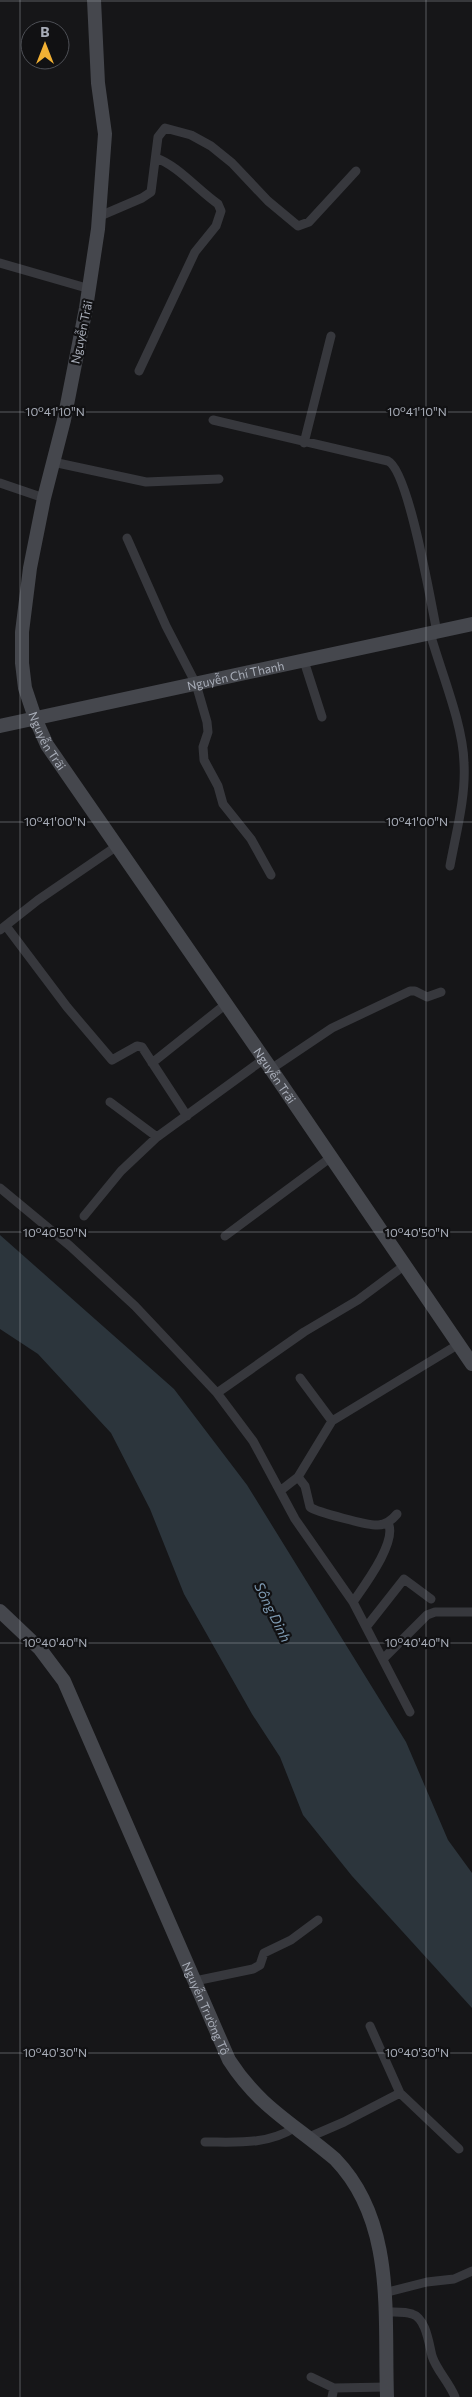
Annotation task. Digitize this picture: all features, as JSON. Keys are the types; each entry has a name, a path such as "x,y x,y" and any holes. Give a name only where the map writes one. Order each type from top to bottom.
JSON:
{"street":[{"name":"Nguyễn Trãi","path":"94,0 98,83 104,134 100,216 90,289 28,575 21,645 24,680 35,718 47,745 268,1064 330,1158 472,1364"},
{"path":"100,216 142,198 150,192 158,137 165,128 191,135 211,146 232,162 254,188 298,226 309,222 356,171"},
{"path":"139,371 195,252 216,226 221,211 218,204 183,175 163,160 156,158"},
{"path":"0,263 90,289"},
{"path":"304,443 331,336"},
{"path":"213,420 304,443 388,461 397,470 415,527 434,632 464,762 463,788 450,866"},
{"path":"53,462 146,482 165,483 219,479"},
{"path":"0,483 44,498"},
{"path":"127,538 166,626 196,684 207,722 208,732 203,747 204,760 218,786 223,804 252,839 271,875"},
{"name":"Nguyễn Chí Thanh","path":"0,726 472,624"},
{"path":"304,661 322,717"},
{"path":"117,846 38,900 3,928 112,1060 137,1046 142,1047 187,1116"},
{"path":"84,1216 121,1171 157,1137 268,1064 332,1028 410,991 415,991 427,997 441,992"},
{"path":"152,1063 226,1004"},
{"path":"110,1102 157,1137"},
{"path":"225,1236 330,1158"},
{"path":"0,1188 70,1246 136,1306 217,1393 253,1441 295,1520 353,1602 410,1712"},
{"path":"217,1393 304,1332 358,1300 405,1265"},
{"path":"280,1491 298,1477 332,1421 459,1344"},
{"path":"300,1378 332,1421"},
{"path":"298,1477 305,1486 309,1504 316,1511 374,1525 388,1522 397,1514"},
{"path":"353,1602 379,1561 390,1534 388,1522"},
{"path":"367,1626 404,1579 432,1599"},
{"name":"Nguyễn Trường Tộ","path":"0,1611 40,1649 64,1681 223,2047 236,2070 255,2095 294,2128 322,2148 345,2169 364,2198 379,2242 384,2293 387,2392"},
{"path":"383,1659 427,1616 435,1612 472,1612"},
{"path":"195,1981 253,1969 260,1965 264,1953 296,1937 318,1920"},
{"path":"370,2026 400,2093 459,2149"},
{"path":"307,2138 344,2122 400,2093"},
{"path":"205,2142 259,2141 280,2136 294,2128"},
{"path":"384,2293 427,2282 454,2279 472,2271"},
{"path":"384,2312 413,2314 418,2318 423,2326 433,2359 449,2383 455,2397"},
{"path":"311,2377 333,2392 387,2392"}],"water":[{"name":"Sông Dinh","path":"0,1235 174,1389 247,1485 406,1742 448,1840 472,1873 472,2008 352,1876 303,1815 280,1757 252,1714 184,1594 150,1509 111,1433 38,1354 0,1329"}]}
